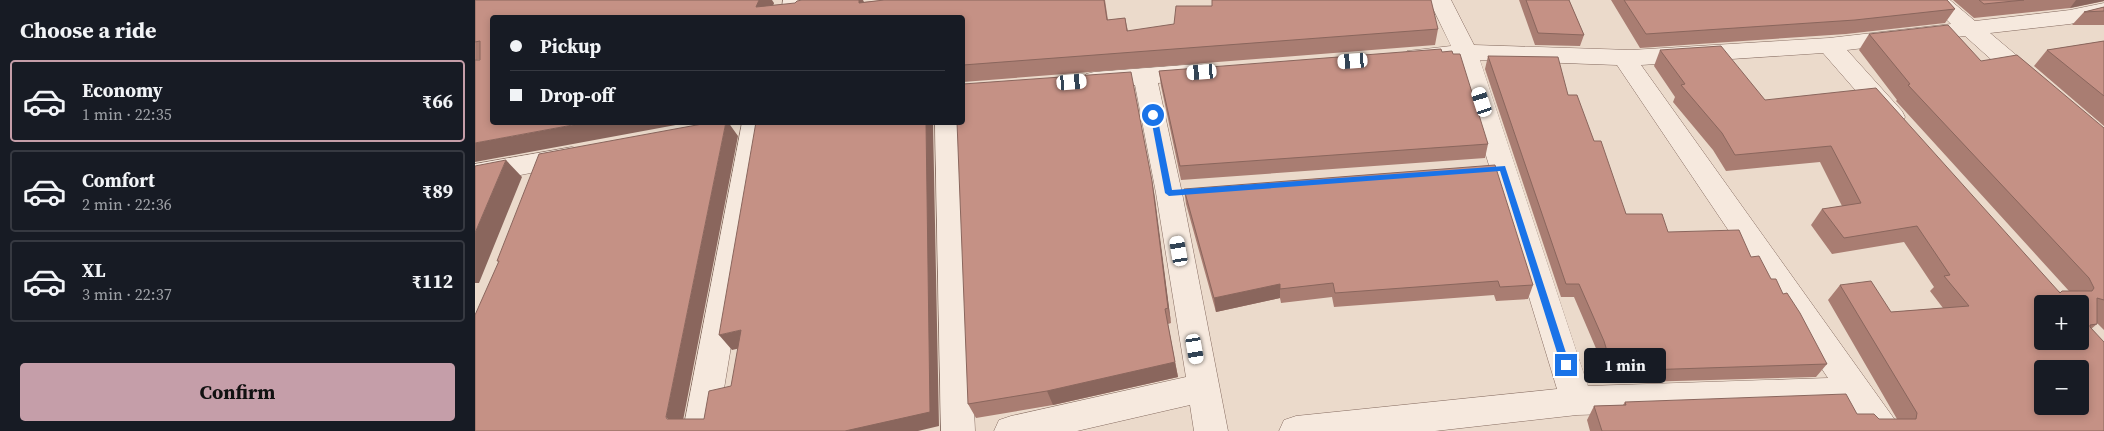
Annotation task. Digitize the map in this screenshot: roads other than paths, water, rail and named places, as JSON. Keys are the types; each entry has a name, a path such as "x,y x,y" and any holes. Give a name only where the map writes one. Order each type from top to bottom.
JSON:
{"street":[{"path":"792,15 794,0"},
{"path":"1440,0 1466,52 1577,401"},
{"path":"1937,0 2052,98"},
{"path":"1398,58 1466,52 1623,57 1829,45 2071,17 2104,10"},
{"path":"1829,45 1908,134"},
{"path":"1623,57 1883,431"},
{"path":"1068,82 1223,70"},
{"path":"1145,76 1169,193 1211,431"},
{"path":"726,128 743,125"},
{"path":"700,431 755,125"},
{"path":"948,125 958,431"},
{"path":"475,174 591,152"},
{"path":"532,188 543,161"},
{"path":"1473,170 1503,168"},
{"path":"1169,193 1198,191"},
{"path":"1011,431 1202,388"},
{"path":"1296,431 1577,401 1855,391"}]}
